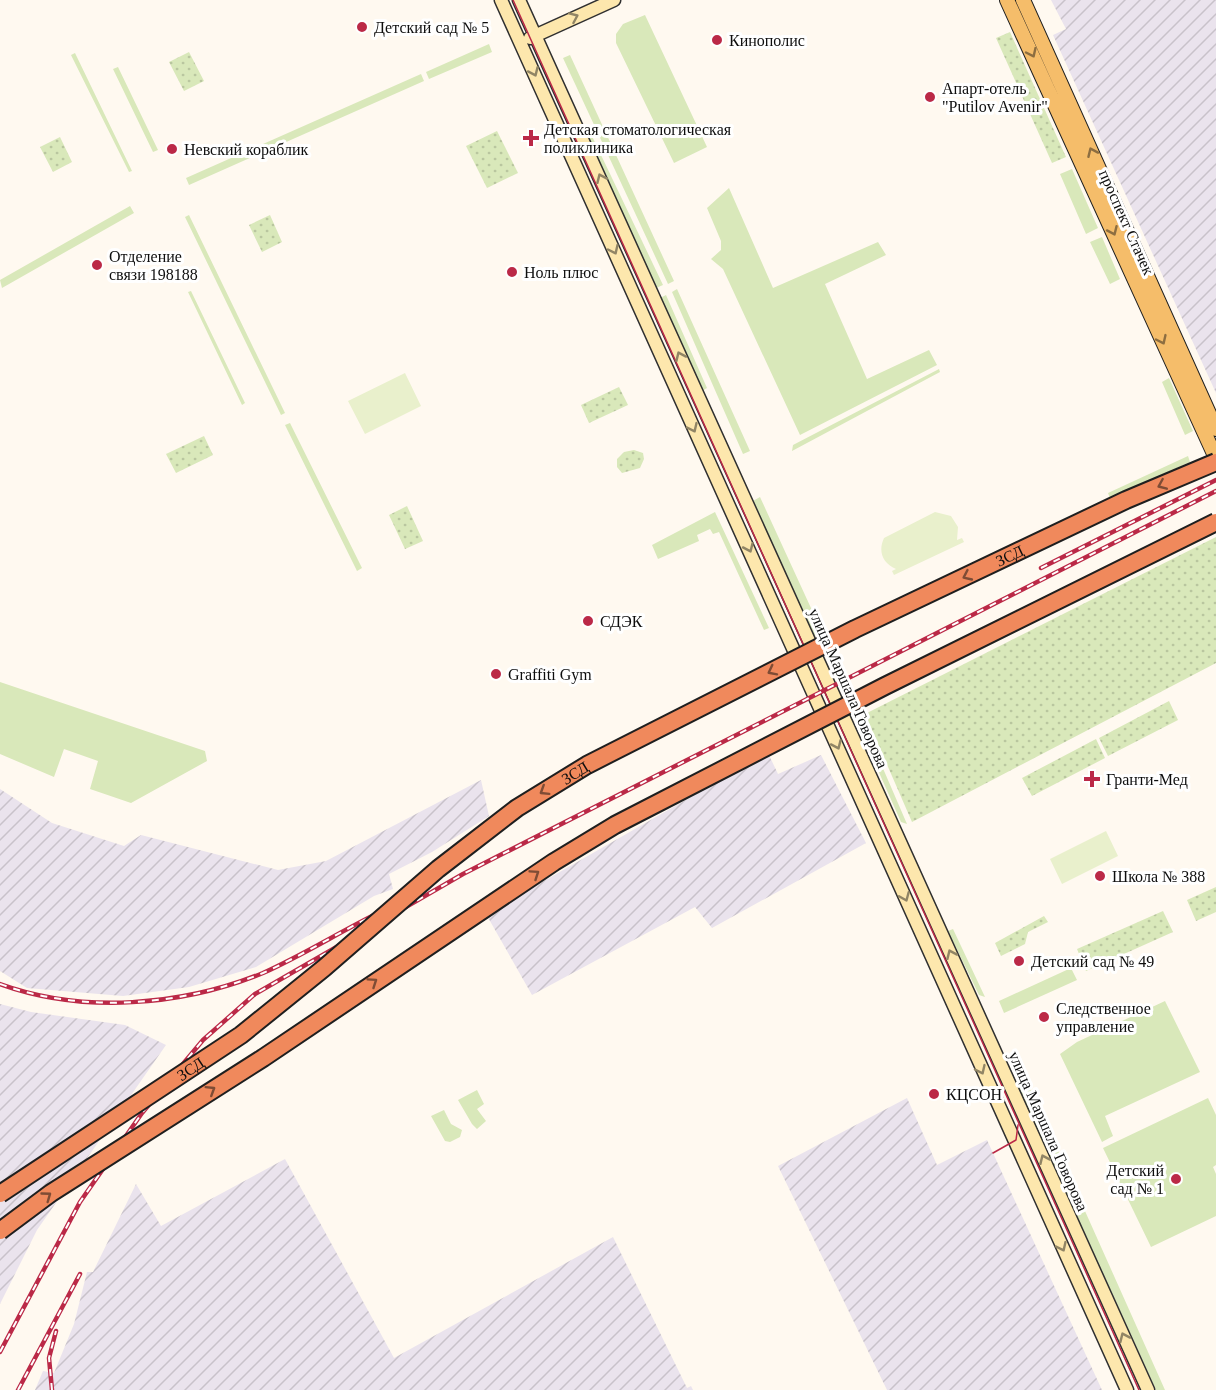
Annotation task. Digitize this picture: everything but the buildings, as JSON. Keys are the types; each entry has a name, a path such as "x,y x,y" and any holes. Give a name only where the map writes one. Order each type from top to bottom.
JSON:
{"highway":[{"name":"ЗСД","path":"0,1194 241,1035 324,968 438,869 517,808 587,765 875,619 1216,460"},
{"name":"ЗСД","path":"0,1231 51,1193 263,1058 554,862 615,825 885,686 1216,522"}],"main road":[{"name":"улица Маршала Говорова","path":"501,0 872,823 956,1017 1127,1390"},
{"name":"улица Маршала Говорова","path":"519,0 1148,1390"},
{"path":"514,29 533,30 614,0"},
{"name":"проспект Стачек","path":"1007,0 1216,460"},
{"name":"проспект Стачек","path":"1023,0 1216,429"},
{"path":"521,44 533,30"}],"shaded area":[{"path":"1051,0 1216,0 1216,393 1053,35 1066,29"},
{"path":"768,753 778,774 821,755 866,843 712,928 695,907 532,995 486,914"},
{"path":"481,780 489,816 432,852 389,874 393,889 374,896 256,967 189,987 123,996 27,988 0,971 0,789 52,823 124,846 141,835 278,870 326,861"},
{"path":"0,1004 31,1012 125,1025 166,1045 37,1230 0,1304"},
{"path":"907,1098 937,1165 987,1140 1102,1390 887,1390 778,1166"},
{"path":"285,1159 394,1358 613,1237 687,1388 691,1386 693,1390 35,1390 43,1371 54,1373 74,1324 87,1272 93,1272 136,1184 161,1226"}],"green space":[{"path":"645,15 707,147 674,163 616,43 616,34 623,24"},
{"path":"1010,32 1066,157 1052,163 996,38"},
{"path":"489,44 492,52 429,79 426,72"},
{"path":"189,52 204,81 184,91 169,62"},
{"path":"75,53 132,171 129,172 71,55"},
{"path":"570,55 674,281 668,284 563,58"},
{"path":"118,67 158,150 153,152 113,69"},
{"path":"421,74 424,81 189,185 186,178"},
{"path":"497,131 518,173 487,188 466,146"},
{"path":"591,134 663,285 656,288 586,137"},
{"path":"60,137 72,162 53,172 40,147"},
{"path":"1072,169 1098,228 1086,234 1060,174"},
{"path":"729,188 773,288 878,242 886,255 825,284 867,379 929,350 937,365 800,435 723,269 711,259 721,250 721,241 707,208"},
{"path":"130,206 134,213 2,288 0,280"},
{"path":"189,215 285,413 281,415 185,217"},
{"path":"270,215 282,242 262,252 249,225"},
{"path":"1102,237 1120,279 1110,284 1090,242"},
{"path":"677,289 750,451 743,454 672,292"},
{"path":"191,291 245,403 242,405 188,292"},
{"path":"666,295 707,388 702,391 660,298"},
{"path":"939,369 940,372 792,451 793,445"},
{"path":"405,373 421,406 365,434 348,401"},
{"path":"1169,378 1193,431 1185,435 1162,382"},
{"path":"619,387 628,405 589,423 581,405"},
{"path":"290,423 362,568 357,571 285,425"},
{"path":"204,436 213,455 176,473 166,454"},
{"path":"634,450 643,453 644,459 640,468 622,473 617,467 617,459 624,452"},
{"path":"1188,456 1190,462 1110,498 1108,493"},
{"path":"760,497 822,632 814,636 753,501"},
{"path":"407,506 423,541 405,549 389,515"},
{"path":"715,512 769,628 764,630 719,532 713,534 710,529 697,535 699,541 658,559 652,545"},
{"path":"935,512 951,516 958,527 957,540 962,538 964,542 894,575 892,571 896,569 882,556 881,547 884,538"},
{"path":"1216,537 1216,663 912,822 865,714"},
{"path":"0,682 205,751 207,761 131,803 90,789 98,761 64,749 54,777 0,754"},
{"path":"1169,701 1178,720 1108,756 1099,738"},
{"path":"861,732 869,736 907,824 901,822"},
{"path":"1096,739 1105,758 1032,796 1022,778"},
{"path":"1106,831 1118,856 1062,884 1050,859"},
{"path":"1216,887 1216,912 1196,921 1187,900"},
{"path":"1163,911 1173,932 1086,971 1077,949"},
{"path":"1044,916 1048,922 1028,932 1025,944 1001,956 995,943"},
{"path":"953,929 985,997 979,995 948,931"},
{"path":"1071,968 1077,980 1004,1013 999,1001"},
{"path":"1165,1001 1200,1072 1105,1116 1113,1136 1102,1142 1060,1054 1077,1042"},
{"path":"1026,1079 1165,1390 1156,1390 1017,1084"},
{"path":"477,1090 484,1104 477,1109 486,1121 477,1129 458,1100"},
{"name":"Детский сад № 1","path":"1208,1098 1216,1115 1216,1165 1213,1167 1216,1174 1216,1216 1151,1247 1103,1148"},
{"path":"444,1110 451,1124 462,1130 460,1137 450,1142 445,1141 431,1116"}],"tram line":[{"path":"513,0 1139,1390"},
{"path":"993,1153 1016,1140 1018,1125"}],"railway":[{"path":"1041,568 1216,480"},
{"path":"0,1352 80,1202 142,1113 203,1040 255,994 463,874 1216,491"},
{"path":"0,984 65,1000 98,1002 166,999 199,993 263,973 376,914"},
{"path":"18,1390 80,1274"},
{"path":"52,1390 49,1358 56,1331"}],"place":[{"name":"Детский сад № 5","path":"362,27"},
{"name":"Кинополис","path":"717,40"},
{"name":"Апарт-отель \"Putilov Avenir\"","path":"930,97"},
{"name":"Детская стоматологическая поликлиника","path":"531,138"},
{"name":"Невский кораблик","path":"172,149"},
{"name":"Отделение связи 198188","path":"97,265"},
{"name":"Ноль плюс","path":"512,272"},
{"name":"СДЭК","path":"588,621"},
{"name":"Graffiti Gym","path":"496,674"},
{"name":"Гранти-Мед","path":"1092,779"},
{"name":"Школа № 388","path":"1100,876"},
{"name":"Детский сад № 49","path":"1019,961"},
{"name":"Следственное управление","path":"1044,1017"},
{"name":"КЦСОН","path":"934,1094"},
{"name":"Детский сад № 1","path":"1176,1179"}]}
